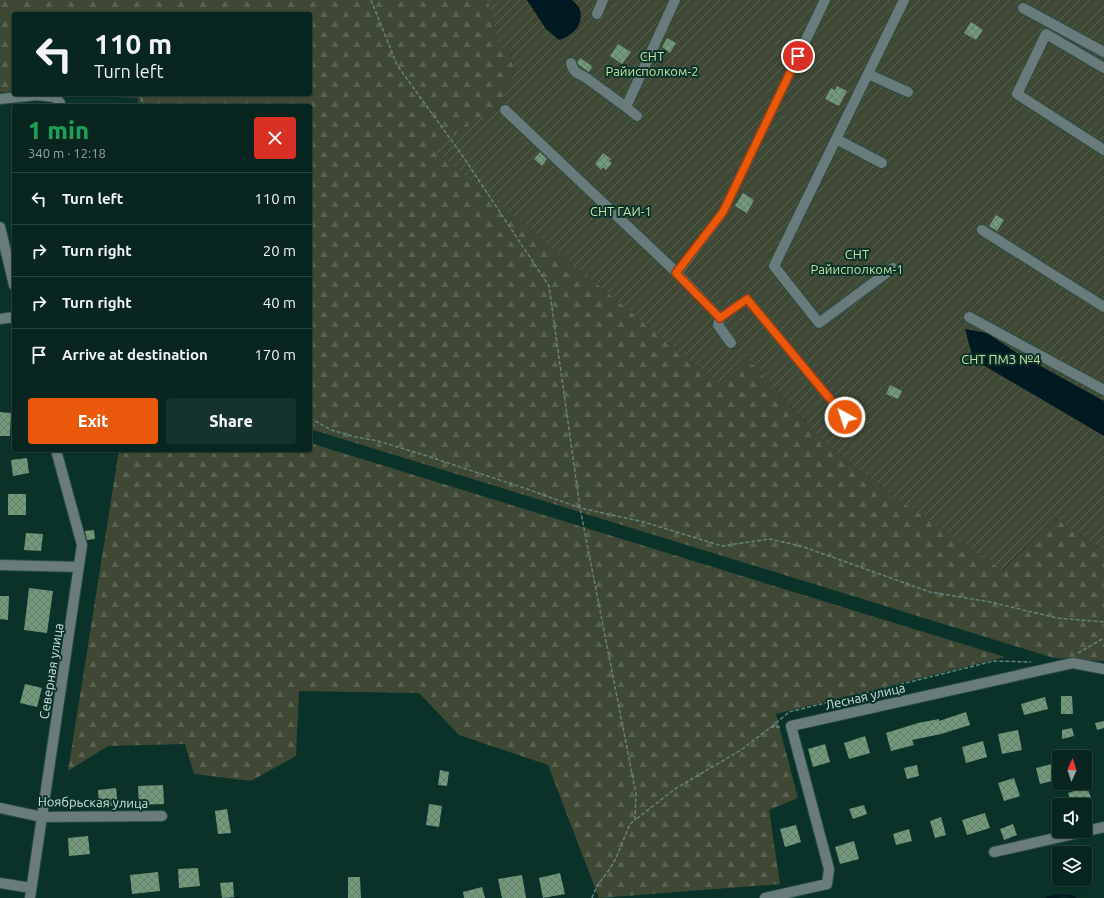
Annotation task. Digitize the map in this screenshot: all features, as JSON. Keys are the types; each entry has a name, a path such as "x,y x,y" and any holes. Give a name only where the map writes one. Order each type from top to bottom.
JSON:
{"street":[{"path":"597,14 603,0"},
{"path":"626,107 675,0"},
{"path":"676,273 723,212 825,0"},
{"path":"893,268 819,323 774,266 904,0"},
{"path":"1023,8 1104,52"},
{"path":"1104,68 1046,34 1017,94 1104,150"},
{"path":"571,63 573,69 577,73 585,77 637,116"},
{"path":"868,74 908,92"},
{"path":"0,99 28,96"},
{"path":"49,96 55,97 60,104"},
{"path":"504,110 676,273 720,318"},
{"path":"836,139 882,163"},
{"path":"0,227 12,277"},
{"path":"982,230 1104,307"},
{"path":"732,343 718,325 720,318 747,299 845,417"},
{"path":"0,319 12,317"},
{"path":"969,318 1103,387"},
{"name":"Северная улица","path":"31,893 82,545 57,452"},
{"path":"0,565 79,567"},
{"name":"Лесная улица","path":"791,726 1073,663 1104,669"},
{"path":"764,898 827,884 829,869 791,726"},
{"name":"Ноябрьская улица","path":"0,808 42,817 162,816"},
{"path":"994,852 1104,827"},
{"path":"0,883 31,893"}],"path":[{"path":"371,0 397,65 494,203 549,286 580,508 636,794 635,820"},
{"path":"312,419 331,430 378,441 424,455 580,508 644,522 722,546 769,539 801,546 930,592 990,602 1057,618 1104,622"},
{"path":"1077,654 1104,638"},
{"path":"592,898 597,886 616,858 630,824 675,789 741,750 789,712 994,661 1032,662"},
{"path":"770,727 791,726"}],"green space":[{"path":"0,0 488,0 499,47 509,48 514,71 500,106 433,149 719,384 745,356 826,444 884,489 1003,570 1054,517 1104,551 1104,661 1054,658 312,430 312,104 139,104 138,98 88,96 312,96 312,12 12,12 12,93 0,92"},
{"path":"488,0 1104,0 1104,551 1054,517 1002,570 884,489 826,444 745,356 719,384 432,149 500,106 514,71 509,48 499,48"},
{"path":"312,444 1005,657 776,714 798,798 769,810 780,884 599,898 548,765 459,735 419,693 299,691 296,756 251,781 194,774 185,744 108,746 68,771 119,452 312,452"}],"water":[{"path":"527,0 572,0 580,10 581,16 579,25 576,30 568,36 559,40 546,29"},
{"path":"965,329 987,333 1017,353 1104,401 1104,436 973,359"}],"building":[{"path":"971,22 983,30 976,40 964,33"},
{"path":"667,38 676,43 670,53 662,47"},
{"path":"618,44 631,52 622,64 610,56"},
{"path":"580,58 592,66 589,72 577,62"},
{"path":"837,86 847,91 839,106 825,99 831,88 835,90"},
{"path":"540,152 547,159 542,166 534,159"},
{"path":"603,153 611,159 609,161 612,163 606,170 603,167 601,170 595,164"},
{"path":"743,193 754,200 747,213 735,206"},
{"path":"996,215 1004,220 997,231 989,226"},
{"path":"890,385 902,391 898,399 886,394"},
{"path":"0,412 11,413 10,436 0,436"},
{"path":"27,458 29,473 13,476 11,460"},
{"path":"8,494 26,494 26,515 8,515"},
{"path":"94,530 95,539 87,540 85,531"},
{"path":"26,533 43,534 41,551 24,550"},
{"path":"29,588 53,591 47,633 24,630"},
{"path":"0,596 9,596 8,620 0,619"},
{"path":"25,684 42,688 37,707 20,703"},
{"path":"1061,696 1072,696 1073,714 1061,714"},
{"path":"1045,697 1048,709 1024,715 1021,704"},
{"path":"966,712 970,725 941,734 912,740 914,745 891,751 886,733 918,723 939,719 939,721"},
{"path":"1104,721 1104,728 1097,730 1095,723"},
{"path":"1072,728 1074,736 1062,739 1062,730"},
{"path":"1018,730 1022,750 1002,754 998,734"},
{"path":"865,736 870,753 849,759 844,743"},
{"path":"983,741 987,757 966,763 962,747"},
{"path":"825,744 830,762 813,767 808,749"},
{"path":"1052,764 1052,781 1040,784 1036,768"},
{"path":"917,765 919,776 907,779 904,768"},
{"path":"440,770 449,772 447,786 438,785"},
{"path":"1014,778 1020,796 1004,801 998,783"},
{"path":"163,785 164,804 139,805 138,786"},
{"path":"116,788 118,805 99,807 98,790"},
{"path":"1078,790 1088,790 1091,798 1070,798 1068,793"},
{"path":"429,804 442,806 439,827 426,825"},
{"path":"864,805 867,814 853,819 849,809"},
{"path":"227,809 231,833 218,834 215,811"},
{"path":"985,813 990,828 967,835 962,820"},
{"path":"941,817 946,835 935,838 930,821"},
{"path":"1013,824 1017,835 1004,840 1000,829"},
{"path":"796,825 801,842 785,847 780,829"},
{"path":"909,829 912,841 896,845 893,834"},
{"path":"88,836 90,854 69,856 68,838"},
{"path":"854,841 859,859 840,864 835,847"},
{"path":"198,868 200,886 179,888 178,869"},
{"path":"158,872 160,891 132,894 130,875"},
{"path":"560,873 565,894 543,898 539,878"},
{"path":"522,875 526,898 502,898 498,879"},
{"path":"348,877 360,877 361,898 348,898"},
{"path":"233,882 234,897 222,898 220,883"},
{"path":"482,887 485,898 464,898 463,892"}],"waterway":[{"path":"1048,898 1058,896 1074,898"}],"route":[{"path":"798,56 723,212 676,273 720,318 747,299 845,417"}],"park label":[{"name":"СНТ Райисполком-2","path":"652,64"},
{"name":"СНТ ГАИ-1","path":"621,211"},
{"name":"СНТ Райисполком-1","path":"857,262"},
{"name":"СНТ ПМЗ №4","path":"1001,359"}]}
